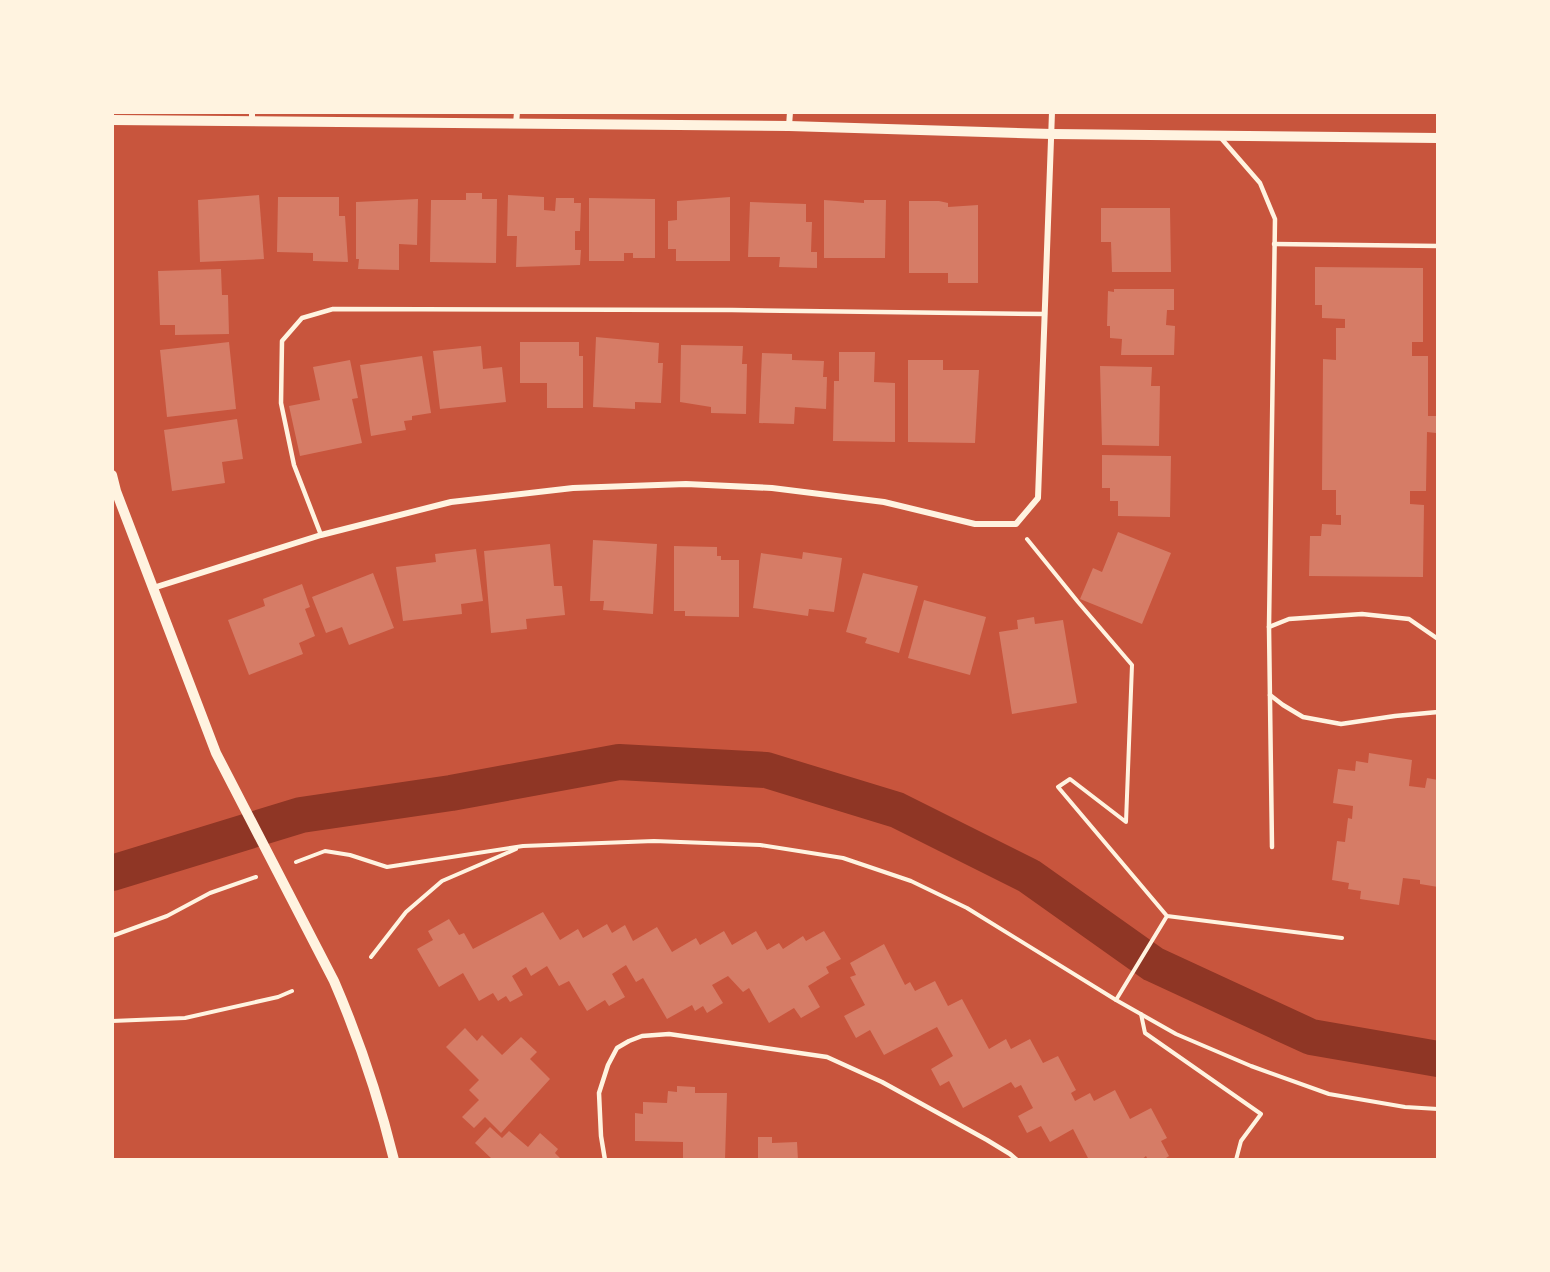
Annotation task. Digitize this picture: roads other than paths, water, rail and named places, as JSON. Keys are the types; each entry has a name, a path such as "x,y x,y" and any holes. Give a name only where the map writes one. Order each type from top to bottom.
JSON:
{"street":[{"path":"789,126 790,112"},
{"path":"152,588 321,535 451,502 573,488 686,484 783,490 885,502 975,524 1016,524 1038,498 1052,112"},
{"path":"112,120 252,117 516,118 1052,134 1437,138"},
{"path":"112,475 152,588 216,753 347,1010 383,1117 394,1160"}],"lane":[{"path":"1219,135 1260,183 1275,219 1269,627 1272,847"},
{"path":"1274,244 1437,246"},
{"path":"321,535 294,465 280,403 282,340 302,318 333,309 732,310 1045,314"},
{"path":"1269,627 1289,619 1362,614 1409,619 1437,639"},
{"path":"1269,695 1304,717 1341,724 1437,712"},
{"path":"605,1160 601,1136 600,1093 608,1065 617,1048 629,1041 642,1036 669,1034 827,1057 901,1093 987,1140 1017,1160"}],"waterway":[{"path":"112,873 301,815 451,793 619,762 766,770 897,810 1029,876 1153,964 1311,1037 1438,1059"}]}
